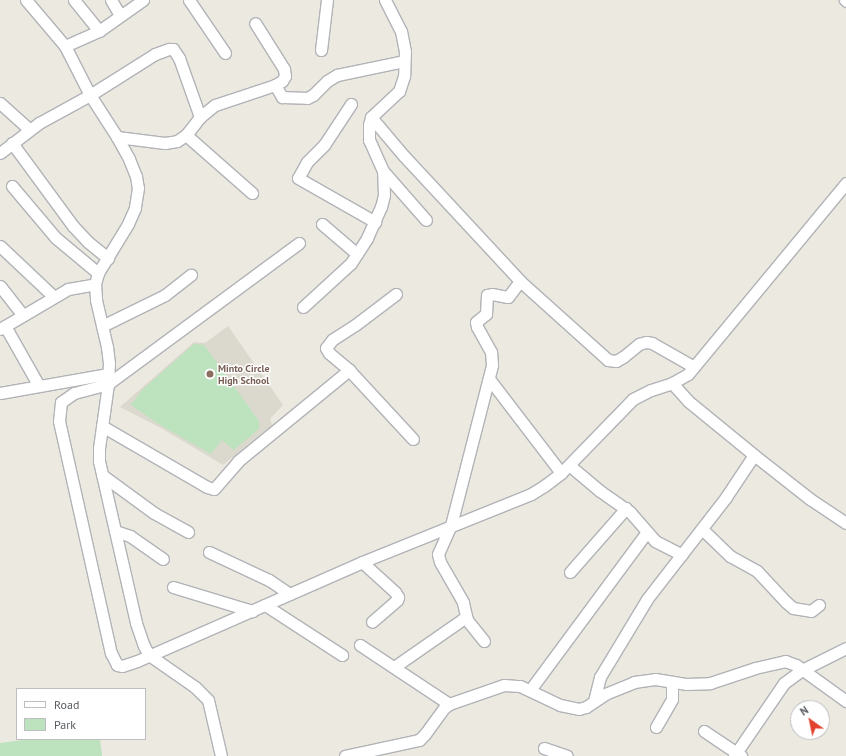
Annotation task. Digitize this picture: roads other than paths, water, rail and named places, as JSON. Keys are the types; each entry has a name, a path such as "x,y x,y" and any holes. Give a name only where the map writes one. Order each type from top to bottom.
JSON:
{"street":[{"path":"26,0 65,46 90,95 117,137 136,176 137,193 135,208 128,224 96,279 96,300 107,347 108,379 98,454 136,623 144,646 149,655 195,687 208,700 221,756"},
{"path":"74,0 99,31"},
{"path":"111,0 120,15"},
{"path":"65,46 99,31 143,0"},
{"path":"189,0 224,53"},
{"path":"321,50 327,0"},
{"path":"385,0 401,31 404,42 404,76 399,91 371,117 368,125 369,140 383,171 426,220"},
{"path":"117,137 172,142 186,135 200,117 215,105 276,85 282,81 285,76 284,69 255,23"},
{"path":"0,153 29,129 90,95 156,54 169,48 173,49 179,58 200,117"},
{"path":"276,85 282,97 307,98 314,95 327,81 337,74 404,61"},
{"path":"0,103 29,129"},
{"path":"351,104 324,145 307,162 298,178 375,222"},
{"path":"371,117 404,156 520,281 608,360 616,361 639,344 646,342 652,343 694,367"},
{"path":"186,135 252,193"},
{"path":"12,143 73,226 88,242 108,258"},
{"path":"303,307 344,271 357,254 375,222 384,195 383,171"},
{"path":"299,243 108,379 64,398 59,408 60,421 113,660 117,665 122,666 137,661 362,562 531,494 561,473 633,399 651,390 672,383 688,374 846,183"},
{"path":"12,186 56,238 96,279"},
{"path":"322,224 357,254"},
{"path":"0,246 54,297"},
{"path":"102,326 165,295 191,276"},
{"path":"39,386 2,327 54,297 74,287 96,279"},
{"path":"484,641 466,617 463,602 438,558 439,549 451,525 490,380 492,358 488,345 477,327 476,322 486,314 487,296 492,294 508,297 520,281"},
{"path":"0,286 23,315"},
{"path":"396,294 327,344 326,348 329,353 349,370 413,438"},
{"path":"102,426 207,488 214,489 238,461 349,370"},
{"path":"0,393 39,386 108,379"},
{"path":"490,380 561,473"},
{"path":"672,383 688,401 754,456 810,499 846,522"},
{"path":"594,701 600,677 647,599 702,529 754,456"},
{"path":"569,465 600,491 626,508 635,517 646,533 661,545 682,555"},
{"path":"102,475 158,516 188,532"},
{"path":"570,572 626,508"},
{"path":"702,529 730,556 757,571 790,605 811,611 819,605"},
{"path":"115,531 130,536 163,558"},
{"path":"530,690 646,533"},
{"path":"209,552 270,580 290,594"},
{"path":"362,562 395,592 398,597 397,600 372,622"},
{"path":"173,587 252,611"},
{"path":"265,605 342,655"},
{"path":"394,667 466,617"},
{"path":"360,645 449,704"},
{"path":"704,731 738,755 784,683 802,670 846,648"},
{"path":"345,756 419,740 426,734 444,708 449,704 504,685 520,686 571,708 579,709 614,690 634,682 655,679 686,684 710,683 755,668 785,661 793,663 846,702"},
{"path":"656,727 672,699 672,682"},
{"path":"544,748 567,756"}],"place":[{"name":"Minto Circle High School","path":"210,374"}]}
